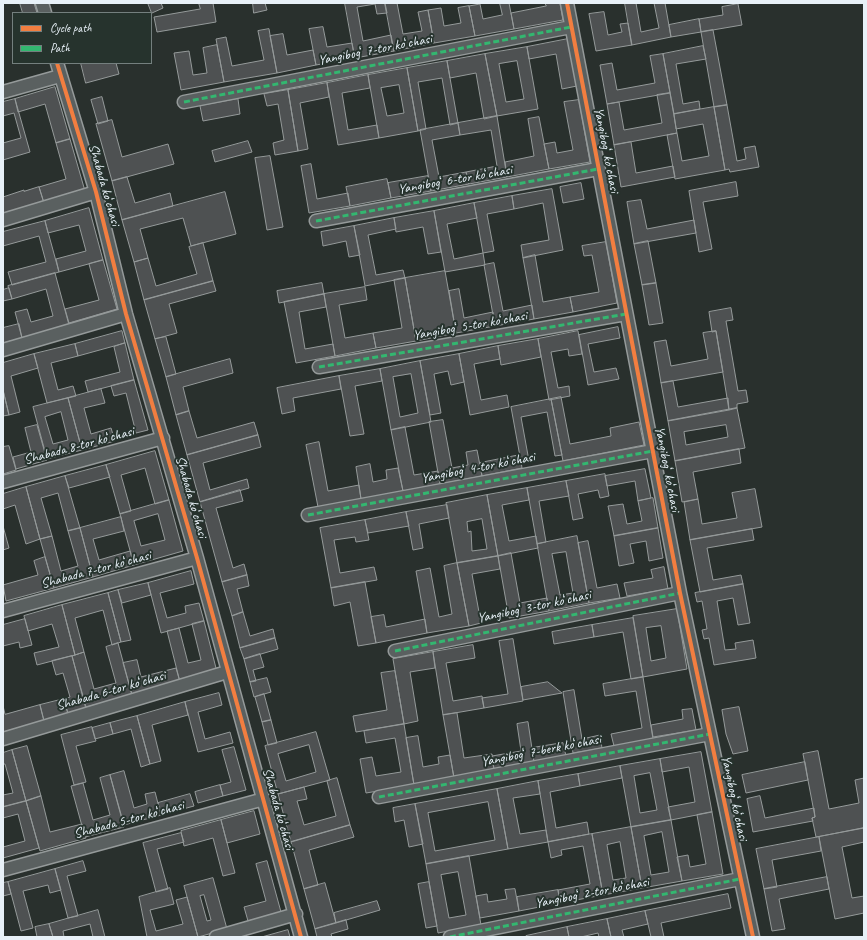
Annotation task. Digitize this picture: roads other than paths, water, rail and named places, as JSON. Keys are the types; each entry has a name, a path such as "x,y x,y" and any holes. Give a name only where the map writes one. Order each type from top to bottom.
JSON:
{"street":[{"name":"Yangibogʻ koʻchasi","path":"567,3 680,593 753,937"},
{"name":"Yangibogʻ 7-tor koʻchasi","path":"184,102 571,27"},
{"name":"Shabada koʻchasi","path":"57,64 96,192 126,314 197,558 296,914 301,937"},
{"path":"3,92 60,76"},
{"name":"Yangibogʻ 6-tor koʻchasi","path":"316,221 598,169"},
{"path":"3,220 96,192"},
{"path":"3,350 126,314"},
{"name":"Yangibogʻ 5-tor koʻchasi","path":"319,367 626,314"},
{"name":"Shabada 8-tor koʻchasi","path":"3,482 162,438"},
{"name":"Yangibogʻ 4-tor koʻchasi","path":"308,515 653,451"},
{"name":"Shabada 7-tor koʻchasi","path":"3,611 197,558"},
{"name":"Yangibogʻ 3-tor koʻchasi","path":"394,651 680,593"},
{"name":"Shabada 6-tor koʻchasi","path":"3,739 228,672"},
{"name":"Yangibogʻ 7-berk koʻchasi","path":"378,797 710,734"},
{"name":"Shabada 5-tor koʻchasi","path":"3,870 264,799"},
{"name":"Yangibogʻ 2-tor koʻchasi","path":"450,937 740,879"},
{"path":"216,937 296,914"}]}
